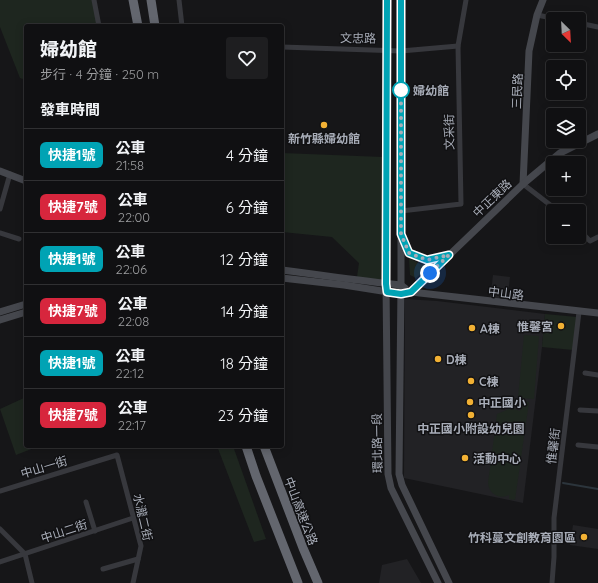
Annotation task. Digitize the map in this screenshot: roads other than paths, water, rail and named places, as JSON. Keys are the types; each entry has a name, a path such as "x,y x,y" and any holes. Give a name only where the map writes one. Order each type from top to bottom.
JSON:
{"highway":[{"path":"133,0 138,24"},
{"path":"151,0 156,24"},
{"path":"247,448 256,476 298,583"},
{"name":"中山高速公路","path":"265,448 318,583"}],"street":[{"path":"94,0 99,24"},
{"path":"179,0 182,24"},
{"name":"環北路一段","path":"387,0 386,284 388,474 391,488 438,583"},
{"name":"環北路一段","path":"401,0 401,294 399,474 402,485 449,583"},
{"name":"文采街","path":"401,211 461,204 458,46 466,0"},
{"name":"三民路","path":"523,184 529,52 537,15 543,0"},
{"path":"537,15 546,17"},
{"path":"586,24 598,27"},
{"name":"文忠路","path":"284,47 401,50 458,46"},
{"name":"中正東路","path":"411,292 523,184 560,153 598,134"},
{"path":"0,171 24,180"},
{"path":"0,209 10,174"},
{"path":"523,184 549,204"},
{"path":"0,233 19,239"},
{"path":"401,234 409,253 427,260 449,255"},
{"path":"586,237 590,241 598,237"},
{"path":"284,270 401,285"},
{"name":"中山路","path":"284,278 401,294 411,292 598,313"},
{"name":"中山路","path":"401,285 411,292"},
{"path":"0,312 24,305"},
{"name":"惟馨街","path":"552,583 554,518 579,312"},
{"path":"0,320 24,313"},
{"path":"585,374 598,375"},
{"path":"580,410 598,411"},
{"path":"578,445 598,447"},
{"name":"中山一街","path":"0,491 118,455"},
{"name":"水瀧二街","path":"118,455 140,546 132,583"},
{"path":"86,502 95,531"},
{"name":"中山二街","path":"0,562 133,518"},
{"path":"0,530 25,554 32,583"},
{"path":"103,570 138,559"}],"waterway":[{"path":"563,483 598,489"}],"place":[{"name":"婦幼館","path":"401,90"},
{"name":"新竹縣婦幼館","path":"324,125"},
{"name":"惟馨宮","path":"561,326"},
{"name":"A棟","path":"472,328"},
{"name":"D棟","path":"438,359"},
{"name":"C棟","path":"471,381"},
{"name":"中正國小","path":"470,402"},
{"name":"中正國小附設幼兒園","path":"471,415"},
{"name":"活動中心","path":"465,458"},
{"name":"竹科蔓文創教育園區","path":"584,537"}]}
